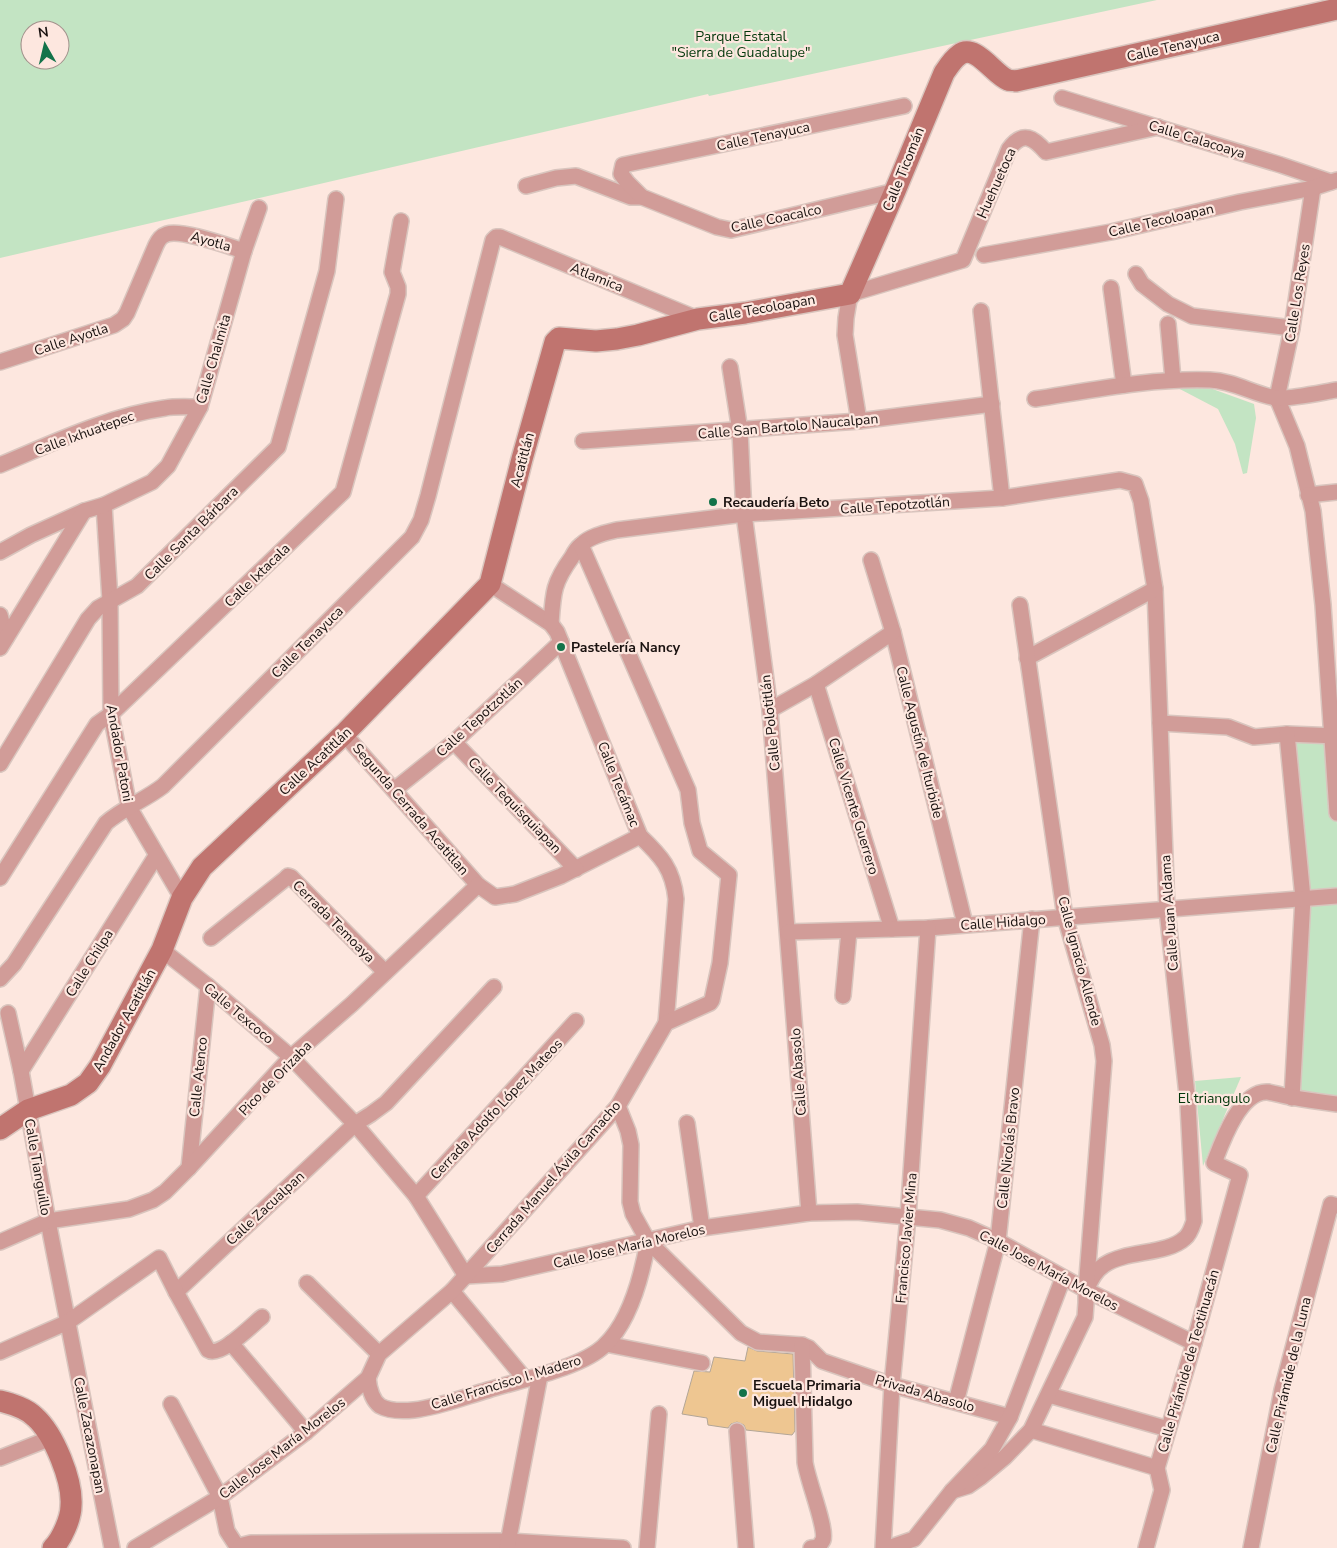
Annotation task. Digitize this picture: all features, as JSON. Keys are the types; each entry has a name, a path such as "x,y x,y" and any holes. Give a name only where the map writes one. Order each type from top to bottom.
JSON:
{"street":[{"name":"Calle Tenayuca","path":"965,51 970,51 976,55 1008,80 1016,81 1337,9"},
{"name":"Calle Ticomán","path":"850,294 944,73 955,59 965,51"},
{"name":"Calle Calacoaya","path":"1062,98 1334,181"},
{"name":"Calle Tenayuca","path":"623,165 904,106"},
{"name":"Huehuetoca","path":"963,260 1009,149 1017,140 1029,138 1038,143 1046,152 1158,127"},
{"name":"Calle Coacalco","path":"623,165 621,174 642,197 717,227 731,230 895,191"},
{"path":"526,186 556,178 576,176 631,197 642,197"},
{"name":"Calle Tecoloapan","path":"984,255 1111,232 1240,202 1313,188 1334,181"},
{"name":"Calle Los Reyes","path":"1278,398 1292,328 1313,188"},
{"name":"Calle Santa Bárbara","path":"0,764 88,619 98,608 137,586 278,447 327,271 336,199"},
{"name":"Calle Chalmita","path":"0,552 31,535 84,511 104,505 152,482 168,466 200,407 244,251 259,208"},
{"name":"Calle Ixtacala","path":"0,878 97,724 111,714 343,492 398,294 398,287 392,272 401,221"},
{"name":"Ayotla","path":"178,232 244,251"},
{"name":"Calle Ayotla","path":"0,362 114,325 123,319 159,238 164,234 178,232"},
{"name":"Calle Tenayuca","path":"0,979 14,964 106,823 116,814 150,796 163,786 412,538 421,520 428,496 493,240 496,237"},
{"name":"Atlamica","path":"496,237 500,237 698,319"},
{"name":"Calle Tecoloapan","path":"559,338 596,341 638,335 698,319 744,313 850,294 963,260"},
{"path":"1136,274 1142,284 1168,304 1192,316 1292,328"},
{"path":"1111,288 1124,385"},
{"path":"850,294 845,335 859,421"},
{"path":"981,311 1002,498"},
{"path":"1168,324 1173,380"},
{"name":"Acatitlán","path":"490,584 555,342 559,338"},
{"name":"Calle Polotitlán","path":"730,367 740,431 744,514 770,710 788,932"},
{"path":"1035,399 1124,385 1173,380 1219,380 1278,398 1337,390"},
{"path":"1278,398 1297,446 1313,511 1330,604 1337,813"},
{"name":"Calle San Bartolo Naucalpan","path":"583,441 859,421 992,404"},
{"name":"Calle Ixhuatepec","path":"0,465 121,418 166,408 200,407"},
{"name":"Calle Tepotzotlán","path":"551,624 553,596 557,579 581,545 598,535 617,530 744,514 1002,498 1120,480"},
{"name":"Calle Juan Aldama","path":"1086,1290 1096,1272 1103,1265 1114,1259 1176,1244 1186,1238 1192,1230 1194,1221 1188,1104 1167,910 1155,590 1138,491 1135,484 1120,480"},
{"path":"1308,494 1337,492"},
{"name":"Andador Patoni","path":"104,505 110,600 111,714 129,807 182,898"},
{"path":"3,643 84,511"},
{"path":"581,545 688,790 692,824 700,851 729,876 720,963 712,1000 710,1003 666,1022"},
{"name":"Calle Agustín de Iturbide","path":"871,560 893,632 965,924"},
{"path":"490,584 551,624"},
{"name":"Calle Acatitlán","path":"162,950 182,898 202,867 344,734 490,584"},
{"path":"1027,658 1155,590"},
{"name":"Calle Ignacio Allende","path":"952,1491 968,1486 981,1477 1005,1457 1031,1430 1085,1317 1104,1061 1102,1045 1065,917 1020,605"},
{"path":"0,615 3,643"},
{"name":"Calle Tecámac","path":"478,885 490,895 500,897 515,894 576,869 640,836 562,642 551,624"},
{"path":"770,710 816,684 893,632"},
{"name":"Calle Tepotzotlán","path":"394,790 454,742 562,642"},
{"name":"Calle Vicente Guerrero","path":"816,684 892,929"},
{"path":"1160,724 1234,729 1254,737 1287,734 1334,736"},
{"name":"Segunda Cerrada Acatitlan","path":"344,734 478,885"},
{"path":"1287,734 1304,898 1292,1098 1337,1104"},
{"name":"Calle Tequisquiapan","path":"454,742 576,869"},
{"name":"Cerrada Manuel Ávila Camacho","path":"466,1276 618,1106 666,1022 676,899 674,884 669,869 640,836"},
{"name":"Calle Chilpa","path":"21,1071 156,856"},
{"name":"Cerrada Temoaya","path":"211,938 288,876 385,972"},
{"name":"Pico de Orizaba","path":"0,1242 48,1221 129,1209 142,1205 165,1192 291,1057 352,1004 478,885"},
{"name":"Calle Hidalgo","path":"788,932 928,928 1337,896"},
{"name":"Calle Nicolás Bravo","path":"956,1402 998,1241 1032,919"},
{"name":"Francisco Javier Mina","path":"882,1548 892,1385 908,1216 928,928"},
{"path":"843,996 849,931"},
{"name":"Calle Abasolo","path":"788,932 809,1213"},
{"name":"Calle Texcoco","path":"162,950 208,986 291,1057 355,1124 416,1196 466,1276"},
{"name":"Andador Acatitlán","path":"0,1129 28,1110 71,1095 88,1084 100,1066 162,950"},
{"name":"Calle Atenco","path":"189,1168 208,986"},
{"name":"Calle Zacualpan","path":"176,1292 355,1124 386,1102 494,987"},
{"name":"Calle Tianguillo","path":"8,1013 21,1071 68,1322"},
{"name":"Cerrada Adolfo López Mateos","path":"416,1196 576,1021"},
{"name":"Calle Pirámide de Teotihuacán","path":"1146,1548 1162,1490 1157,1468 1194,1343 1240,1174 1214,1163 1224,1136 1240,1108 1251,1098 1266,1092 1292,1098"},
{"path":"618,1106 632,1144 631,1209 648,1241 746,1336 758,1342 802,1345 804,1462 823,1528 817,1544"},
{"path":"687,1123 702,1228"},
{"name":"Calle Pirámide de la Luna","path":"1251,1548 1282,1390 1334,1205"},
{"name":"Calle Jose María Morelos","path":"135,1548 220,1497 306,1432 368,1378 379,1354 452,1291 466,1276 502,1274 702,1228 809,1213 857,1212 940,1220 969,1228 998,1241 1086,1290 1194,1343"},
{"name":"Calle Francisco I. Madero","path":"368,1378 374,1398 380,1405 402,1410 414,1410 540,1375 582,1361 595,1354 606,1344 619,1326 631,1304 644,1264 648,1241"},
{"path":"0,1352 68,1322 160,1258 176,1292 208,1350 217,1352 262,1317"},
{"path":"888,1548 914,1539 952,1491 992,1449 1010,1417 1063,1278"},
{"path":"307,1283 379,1354"},
{"path":"452,1291 525,1379"},
{"name":"Calle Zacazonapan","path":"68,1322 112,1548"},
{"path":"231,1343 306,1432"},
{"path":"606,1344 702,1363"},
{"name":"Privada Abasolo","path":"802,1345 809,1348 822,1361 892,1385 1010,1417"},
{"path":"507,1544 540,1375"},
{"path":"1049,1395 1168,1429"},
{"path":"0,1401 22,1408 36,1417 51,1438 62,1464 72,1506 51,1546"},
{"path":"171,1404 220,1497 227,1531 239,1548 251,1543 507,1544 623,1548"},
{"path":"647,1548 659,1414"},
{"path":"1031,1430 1157,1468"},
{"path":"737,1431 746,1548"},
{"path":"0,1458 51,1438"}],"green space":[{"name":"Parque Estatal \"Sierra de Guadalupe\"","path":"0,0 1157,0 709,96 708,94 0,258"},
{"path":"1174,386 1207,387 1254,404 1256,418 1247,473 1243,474 1235,444 1218,409"},
{"path":"1287,734 1332,735 1337,825 1337,1104 1292,1098 1303,898"},
{"name":"El triangulo","path":"1241,1077 1203,1166 1195,1081"}],"building":[{"name":"Escuela Primaria Miguel Hidalgo","path":"748,1347 757,1351 793,1354 795,1431 792,1435 746,1430 744,1425 737,1422 731,1424 728,1428 708,1425 707,1418 682,1414 694,1371 710,1372 714,1357 745,1361"}],"place":[{"name":"Recaudería Beto","path":"713,502"},
{"name":"Pastelería Nancy","path":"561,647"},
{"name":"Escuela Primaria Miguel Hidalgo","path":"743,1393"}]}
